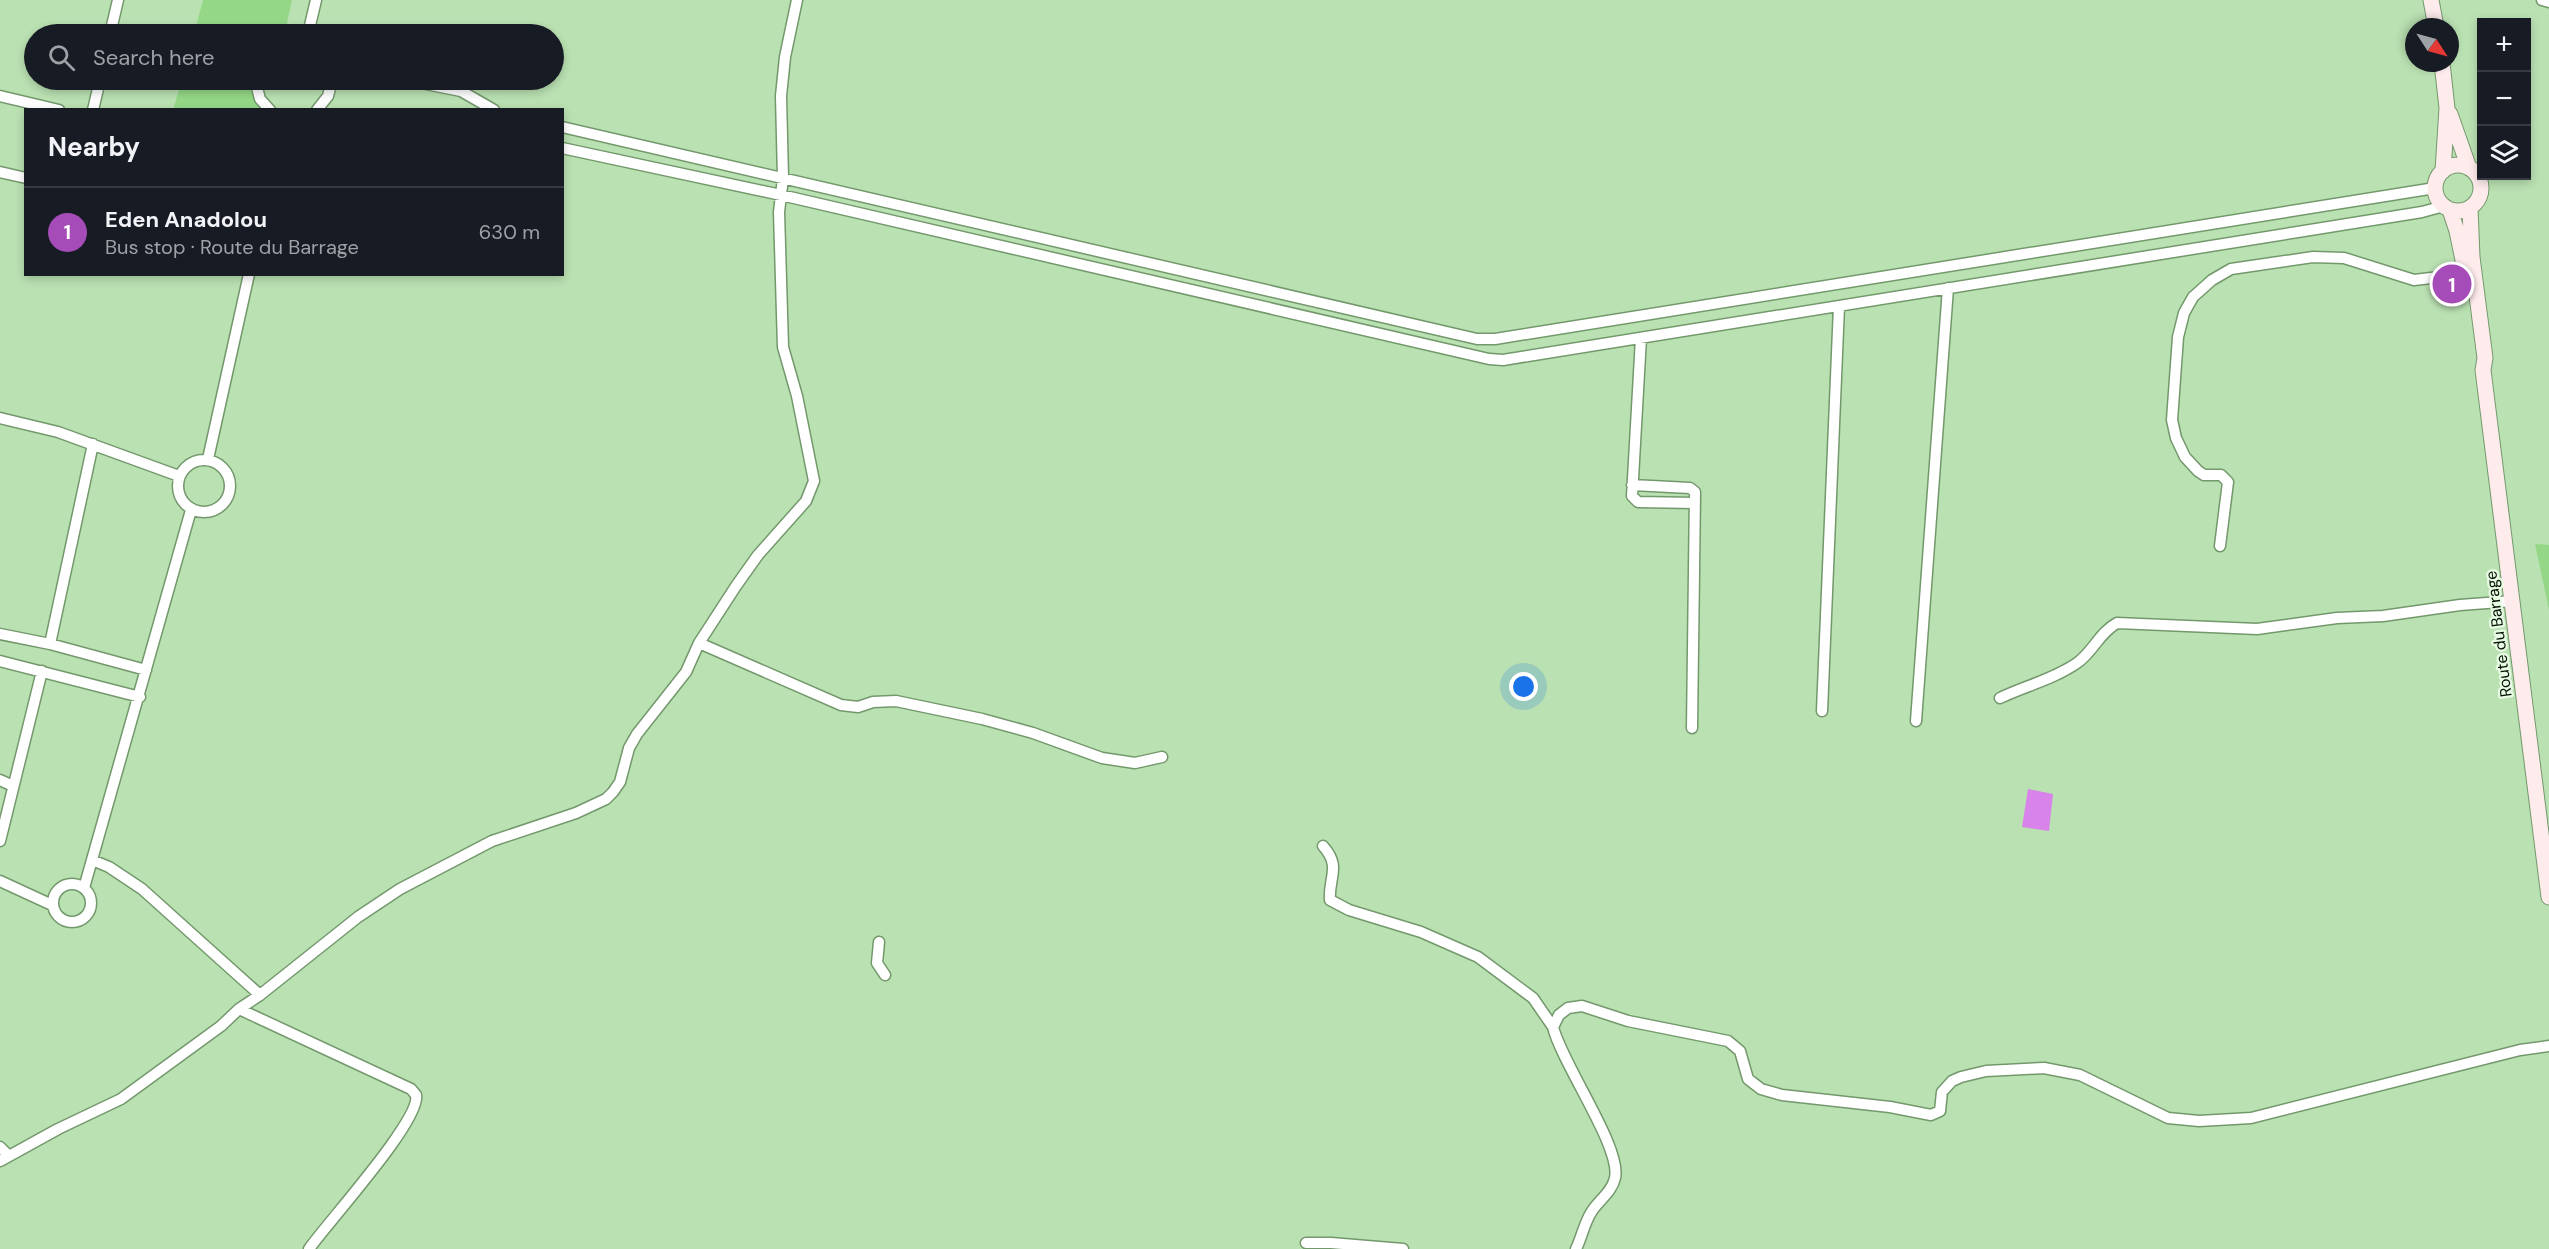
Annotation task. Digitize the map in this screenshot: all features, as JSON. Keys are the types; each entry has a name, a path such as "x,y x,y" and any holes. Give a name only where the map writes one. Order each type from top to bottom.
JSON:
{"main road":[{"path":"2431,0 2434,18"},
{"name":"Route du Barrage","path":"2443,72 2447,108 2443,171 2436,181 2435,188 2438,200 2447,208 2460,241 2476,355 2478,364 2483,368"},
{"name":"Route du Barrage","path":"2447,108 2469,168 2479,178 2481,186 2480,195 2470,208 2472,257 2485,358 2483,368 2549,897"},
{"path":"2443,171 2455,165 2469,168"},
{"path":"2447,208 2460,211 2470,208"}],"street":[{"path":"112,24 118,0"},
{"path":"310,24 316,0"},
{"path":"0,1147 5,1159 121,1099 221,1026 239,1009 261,995 358,917 409,884 492,841 559,819 606,799 620,782 629,748 637,734 686,672 699,643 714,618 758,555 806,501 814,481 797,396 783,346 779,212 783,178 782,86 785,57 797,0"},
{"path":"2542,0 2549,2"},
{"path":"93,108 98,90"},
{"path":"258,90 260,99 268,108"},
{"path":"320,108 330,90"},
{"path":"456,90 491,108"},
{"path":"0,96 51,108"},
{"path":"564,127 1477,339 1495,339 1782,294 2435,188"},
{"path":"564,148 781,195 1489,359 1503,360 2447,208"},
{"path":"0,172 24,178"},
{"path":"2220,546 2228,482 2222,475 2204,475 2198,471 2185,456 2176,438 2172,420 2178,338 2184,313 2193,297 2212,280 2231,269 2313,257 2344,258 2414,280 2465,274"},
{"path":"208,459 249,276"},
{"path":"1916,721 1948,288"},
{"path":"1822,711 1839,306"},
{"path":"1641,338 1632,496 1638,502 1695,503"},
{"path":"0,418 58,432 179,476"},
{"path":"50,644 93,444"},
{"path":"208,459 220,465 228,475 231,488 226,500 217,509 204,513 191,510 182,501 177,489 179,476 191,462 208,459"},
{"path":"1632,486 1690,488 1695,492 1692,729"},
{"path":"84,888 140,697 191,510"},
{"path":"2000,698 2023,687 2047,680 2079,662 2101,635 2117,623 2257,629 2337,618 2383,616 2460,605 2513,601"},
{"path":"0,634 50,644 146,670"},
{"path":"699,643 841,705 858,707 873,702 896,701 982,719 1033,733 1102,758 1135,763 1162,758"},
{"path":"0,661 140,697"},
{"path":"0,841 42,671"},
{"path":"0,780 14,786"},
{"path":"1323,846 1331,854 1333,865 1334,877 1329,891 1330,900 1343,908 1421,932 1478,957 1533,998 1553,1027 1557,1044 1606,1138 1616,1171 1610,1189 1587,1221 1576,1249"},
{"path":"92,860 109,867 142,889 261,995"},
{"path":"0,881 52,904"},
{"path":"67,884 76,884 84,888 90,896 92,905 88,914 81,921 71,923 62,921 55,914 52,904 59,888 67,884"},
{"path":"879,942 877,963 885,975"},
{"path":"1553,1027 1559,1015 1568,1008 1582,1006 1628,1021 1728,1041 1740,1051 1751,1083 1770,1093 1791,1097 1890,1107 1931,1115 1940,1111 1942,1092 1946,1086 1961,1077 1993,1070 2044,1068 2080,1075 2168,1118 2199,1122 2273,1114 2493,1057 2549,1046"},
{"path":"239,1009 411,1089 416,1095 416,1106 400,1133 309,1249"},
{"path":"1306,1243 1341,1243 1403,1249"}],"green space":[{"path":"203,0 292,0 287,24 197,24"},
{"path":"179,90 258,90 267,108 174,108"},
{"path":"2535,544 2549,545 2549,610"}],"shaded area":[{"path":"2028,789 2053,794 2049,831 2022,827"}],"place":[{"name":"Eden Anadolou","path":"2452,284"}]}
